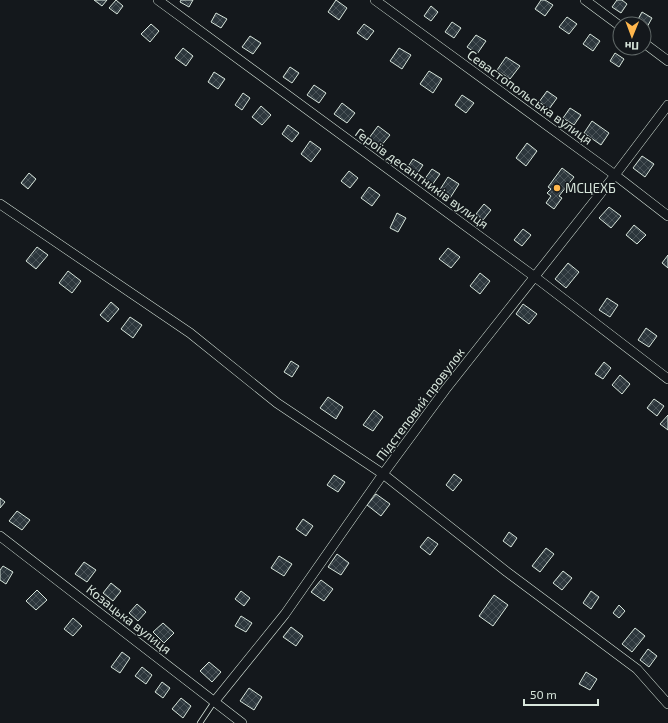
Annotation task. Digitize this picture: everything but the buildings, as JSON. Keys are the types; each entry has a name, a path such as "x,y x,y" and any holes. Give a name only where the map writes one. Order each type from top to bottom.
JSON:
{"street":[{"name":"Героїв десантників вулиця","path":"158,0 535,277 668,379"},
{"name":"Севастопольська вулиця","path":"375,0 615,175 668,216"},
{"path":"585,0 612,20"},
{"path":"652,49 668,61"},
{"name":"Підстеповий провулок","path":"214,702 285,614 383,474 445,390 615,175 668,105"},
{"path":"0,204 190,333 277,403 383,474 507,572 638,668 668,704"},
{"name":"Козацька вулиця","path":"0,536 242,723"}],"lane":[{"name":"Підстеповий провулок","path":"200,723 214,702"}],"place":[{"name":"МСЦЕХБ","path":"557,188"}]}
